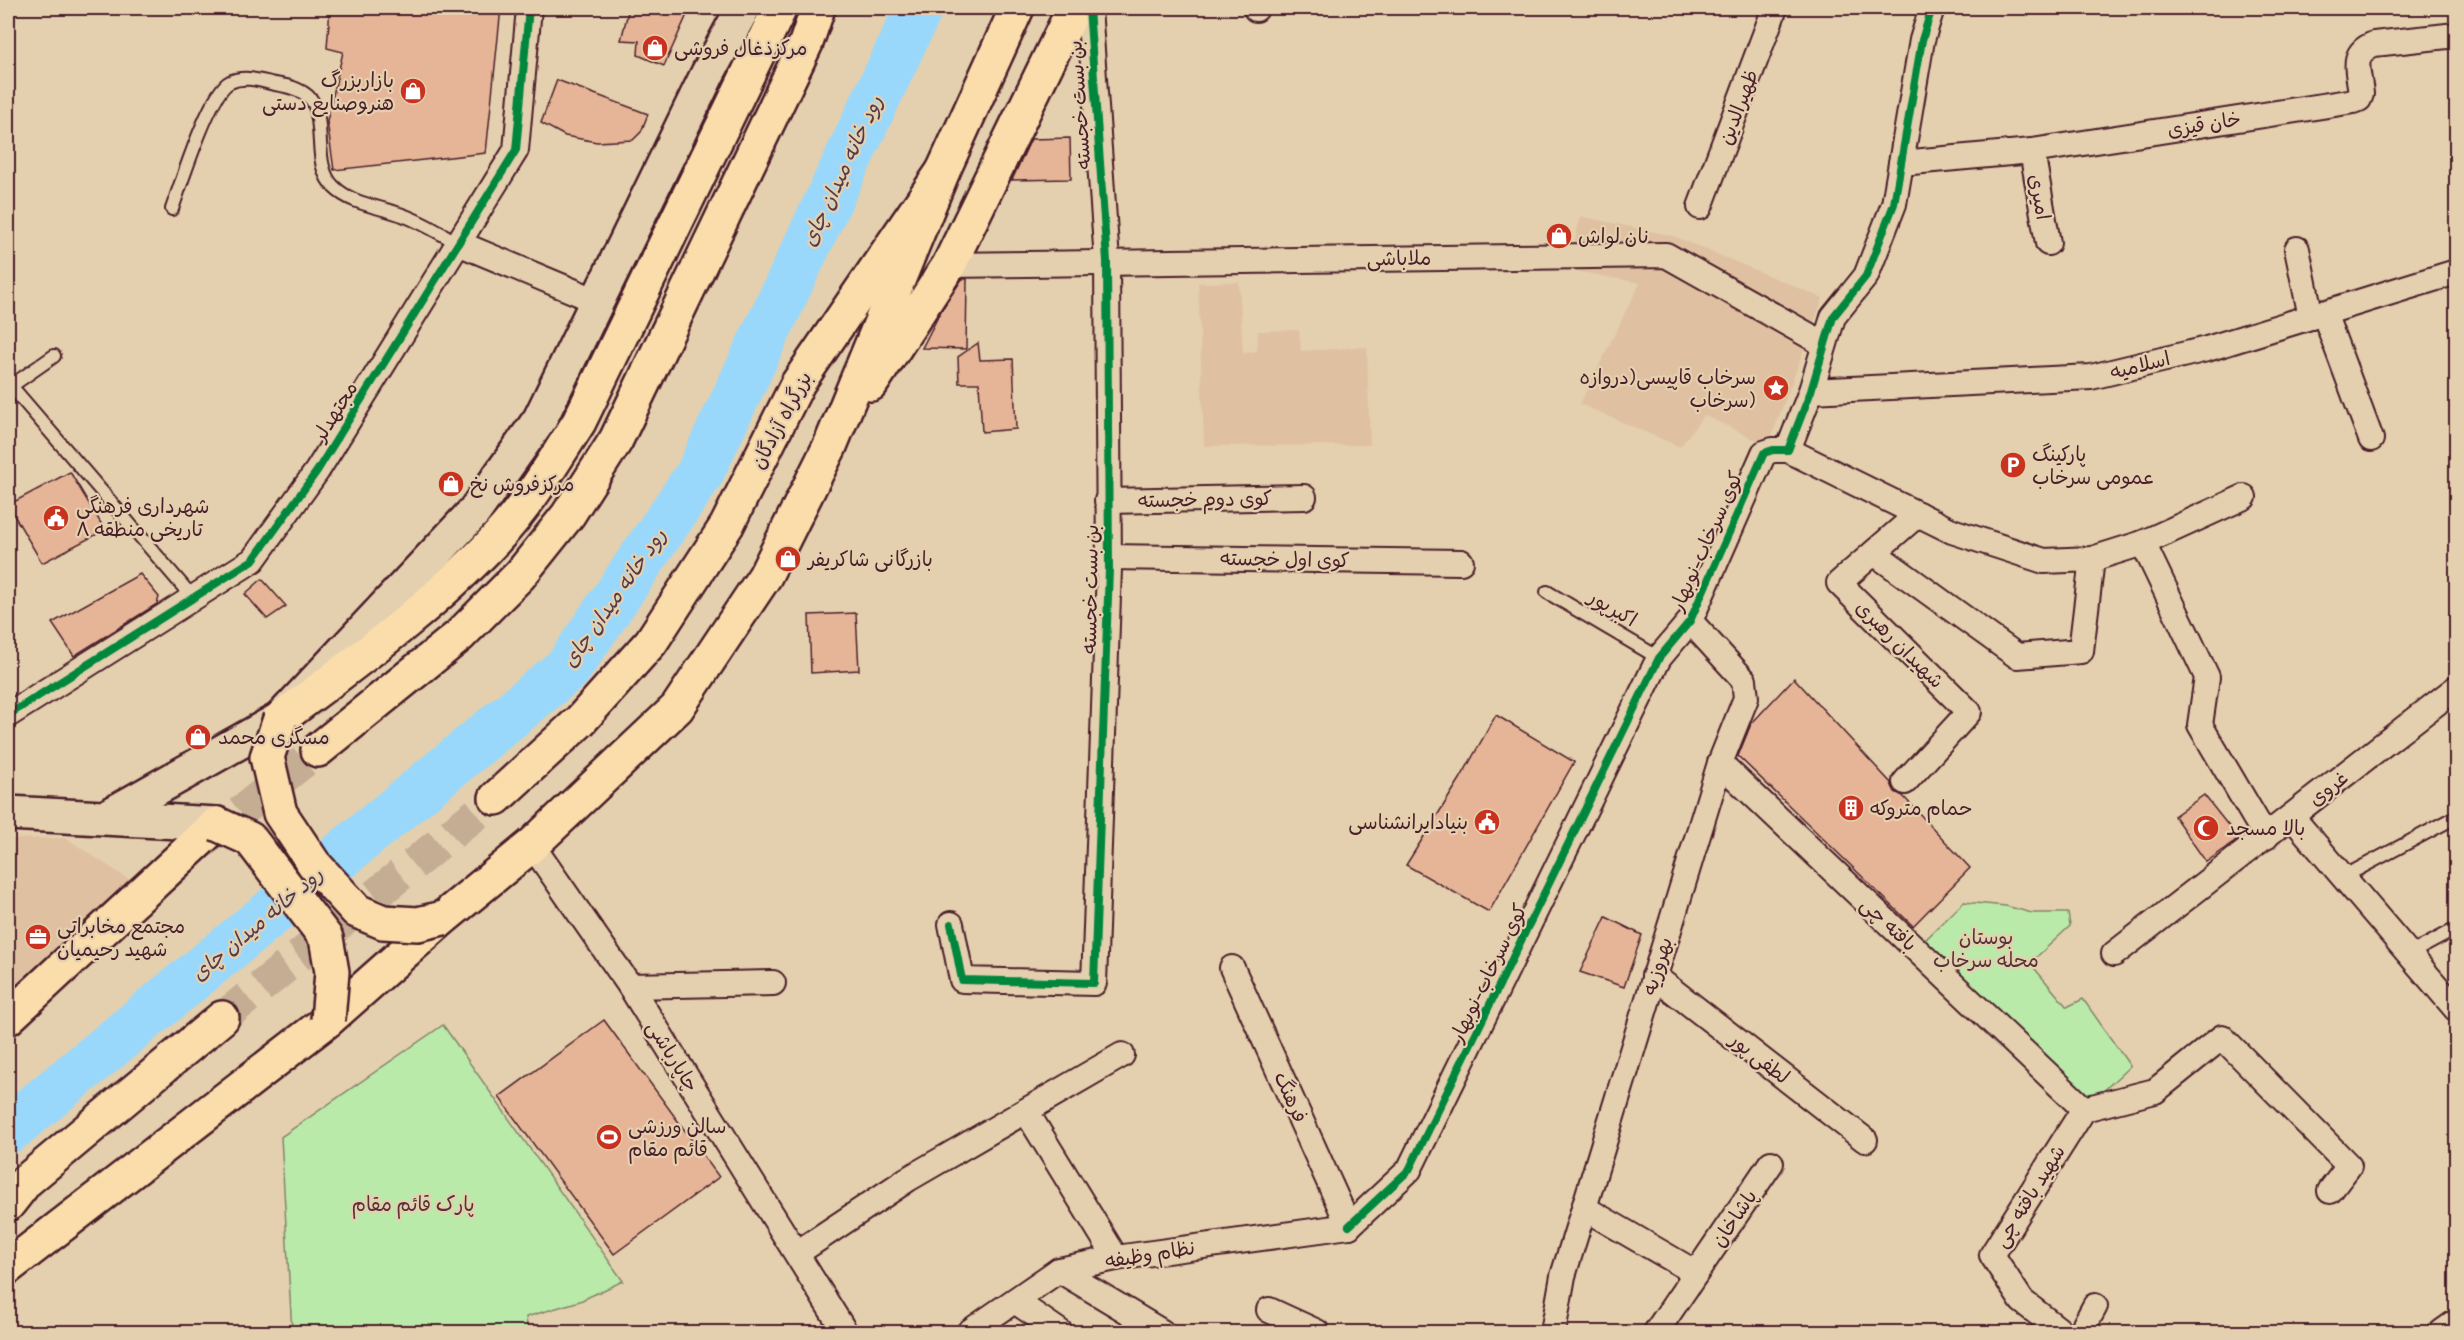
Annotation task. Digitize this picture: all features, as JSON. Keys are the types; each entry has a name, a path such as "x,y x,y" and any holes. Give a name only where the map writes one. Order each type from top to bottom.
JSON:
{"highway":[{"path":"443,918 418,924 383,922 357,911 314,864 280,813 267,757 280,719 407,622 494,541 540,484 579,422 780,8"},
{"path":"318,750 459,636 520,575 568,515 616,440 806,43 818,8"},
{"name":"بزرگراه آزادگان","path":"496,798 580,722 651,642 727,525 798,383 943,171 1017,8"},
{"path":"830,446 949,265 1074,8"},
{"path":"8,1267 328,1020 443,918 532,845 677,708 765,576 830,446 943,171"},
{"path":"8,1018 217,824 250,838 326,938 332,972 328,1020"},
{"path":"8,1204 26,1180 222,1018"}],"main road":[{"path":"108,816 280,719 474,512 540,419 743,8"},
{"path":"8,813 108,816 217,824"}],"street":[{"name":"مجتهدلر","path":"8,715 195,599 253,560 317,471 516,150 529,8"},
{"name":"بن بست خجسته","path":"951,924 962,980 1094,982 1108,557 1107,261 1089,8"},
{"name":"ظهیرالدین","path":"1700,207 1775,8"},
{"path":"1932,8 1922,40 1894,204 1866,276 1833,316 1811,391 1788,450 1952,531 2044,561 2092,559 2143,543 2244,497"},
{"name":"خان قیزی","path":"1901,163 2032,151 2354,101 2359,99 2361,94 2357,58 2362,49 2374,44 2457,35"},
{"name":"امیری","path":"2032,151 2048,243"},
{"path":"458,243 597,301"},
{"path":"2297,249 2317,315 2371,439"},
{"name":"ملاباشی","path":"949,265 1666,255 1824,344"},
{"name":"اسلامیه","path":"1811,391 2091,377 2207,349 2457,272"},
{"name":"کوی سرخاب-نوبهار","path":"1349,1226 1409,1170 1659,658 1690,621 1764,453 1773,450 1788,450"},
{"name":"کوی دوم خجسته","path":"1107,501 1304,497"},
{"name":"شهیدان رهبری","path":"1905,782 1969,712 1839,583 1918,514"},
{"path":"2143,543 2206,677 2200,725 2266,837"},
{"path":"1874,553 2018,656 2081,651 2092,559"},
{"name":"کوی اول خجسته","path":"1108,557 1461,562"},
{"name":"بهروزیه","path":"1553,1332 1563,1276 1654,976 1720,763 1746,698 1743,680 1690,621"},
{"name":"غروی","path":"2114,954 2457,688"},
{"name":"بافته چی","path":"1720,763 2084,1109"},
{"path":"2292,817 2457,1009"},
{"name":"چاپارباشی","path":"532,845 630,986 845,1332"},
{"name":"فرهنگ","path":"1232,968 1349,1226"},
{"name":"لطفی پور","path":"1654,976 1866,1140"},
{"path":"630,986 773,983"},
{"path":"2084,1109 2155,1090 2222,1037 2349,1166 2330,1191"},
{"path":"797,1253 908,1179 1122,1055"},
{"name":"شهید بافته چی","path":"2062,1332 2022,1301 1992,1255 2084,1109"},
{"path":"1026,1111 1116,1258"},
{"name":"پاشاخان","path":"1656,1332 1771,1163"},
{"path":"1584,1208 1696,1273"},
{"name":"نظام وظیفه","path":"969,1332 1059,1270 1116,1258 1349,1226"},
{"path":"1059,1270 1162,1332"},
{"path":"1015,1301 1060,1332"},
{"path":"2081,1332 2095,1306"},
{"path":"1269,1310 1317,1332"},
{"path":"2442,1332 2457,1322"}],"lane":[{"path":"172,209 211,104 223,87 231,81 246,78 295,87 313,101 317,113 325,172 336,190 361,202 407,216 458,243"},
{"path":"54,357 10,386 195,599"},
{"name":"اکبرپور","path":"1547,592 1659,658"},
{"path":"2343,877 2457,817"},
{"path":"2409,954 2457,929"}],"shaded area":[{"path":"1580,216 1673,236 1823,298 1768,446 1704,415 1680,447 1580,404 1640,283 1569,270"},
{"path":"1239,282 1243,353 1257,351 1258,331 1299,330 1301,351 1367,347 1370,445 1204,446 1198,283"},
{"name":"مجتمع مخابراتی شهید رحیمیان","path":"66,838 131,881 8,993 8,839"}],"green space":[{"name":"بوستان محله سرخاب","path":"1964,902 2006,906 2032,913 2068,913 2070,926 2030,963 2067,1007 2083,999 2130,1066 2084,1109 1920,945"},
{"name":"پارک قائم مقام","path":"443,1025 623,1281 580,1301 526,1317 528,1332 292,1332 281,1137"}],"building":[{"name":"بازاربزرگ هنروصنایع دستی","path":"330,8 501,8 486,153 334,170 327,121 343,52 327,48"},
{"path":"629,8 690,8 664,66 638,55 639,41 621,40"},
{"path":"557,80 648,114 641,132 633,140 597,142 565,136 541,123"},
{"path":"1070,138 1071,179 1012,180 1031,139"},
{"path":"962,279 967,279 966,349 922,348 942,309"},
{"path":"978,343 980,360 1013,359 1016,429 982,432 979,383 959,383 958,357"},
{"name":"شهرداری فرهنگی تاریخی منطقه ۸","path":"70,472 105,530 42,563 8,505"},
{"path":"140,574 159,597 157,604 74,656 52,623"},
{"path":"262,579 286,606 267,619 245,594"},
{"path":"856,613 859,670 811,673 809,615"},
{"name":"حمام متروکه","path":"1794,678 1891,783 1895,792 1903,796 1970,868 1913,926 1738,756 1751,724"},
{"name":"بنیادایرانشناسی","path":"1496,715 1574,762 1489,912 1406,865 1460,779"},
{"name":"بالا مسجد","path":"2204,795 2239,839 2206,862 2174,816"},
{"path":"1606,917 1642,935 1624,987 1580,972"},
{"name":"سالن ورزشی قائم مقام","path":"604,1020 719,1177 614,1254 499,1097"}],"waterway":[{"name":"رود خانه میدان چای","path":"8,1130 568,668 700,473 919,8"}],"tunnel":[{"path":"202,843 318,750"},
{"path":"222,1018 496,798"}],"cycle path":[{"path":"8,715 253,560 317,471 516,150 529,8"},
{"path":"951,924 962,980 1094,983 1109,569 1107,261 1089,8"},
{"path":"1349,1226 1409,1170 1659,658 1690,621 1764,453 1773,450 1788,450 1811,391 1833,317 1866,276 1894,204 1922,40 1932,8"}],"place":[{"name":"مرکزذغال فروشی","path":"655,48"},
{"name":"بازاربزرگ هنروصنایع دستی","path":"413,91"},
{"name":"نان لواش","path":"1559,236"},
{"name":"سرخاب قاپیسی(دروازه سرخاب)","path":"1776,388"},
{"name":"پارکینگ عمومی سرخاب","path":"2013,465"},
{"name":"مرکزفروش نخ","path":"451,484"},
{"name":"شهرداری فرهنگی تاریخی منطقه ۸","path":"56,518"},
{"name":"بازرگانی شاکریفر","path":"788,559"},
{"name":"مسگری محمد","path":"198,737"},
{"name":"حمام متروکه","path":"1851,808"},
{"name":"بنیادایرانشناسی","path":"1487,822"},
{"name":"بالا مسجد","path":"2206,828"},
{"name":"مجتمع مخابراتی شهید رحیمیان","path":"38,937"},
{"name":"سالن ورزشی قائم مقام","path":"609,1137"}]}
